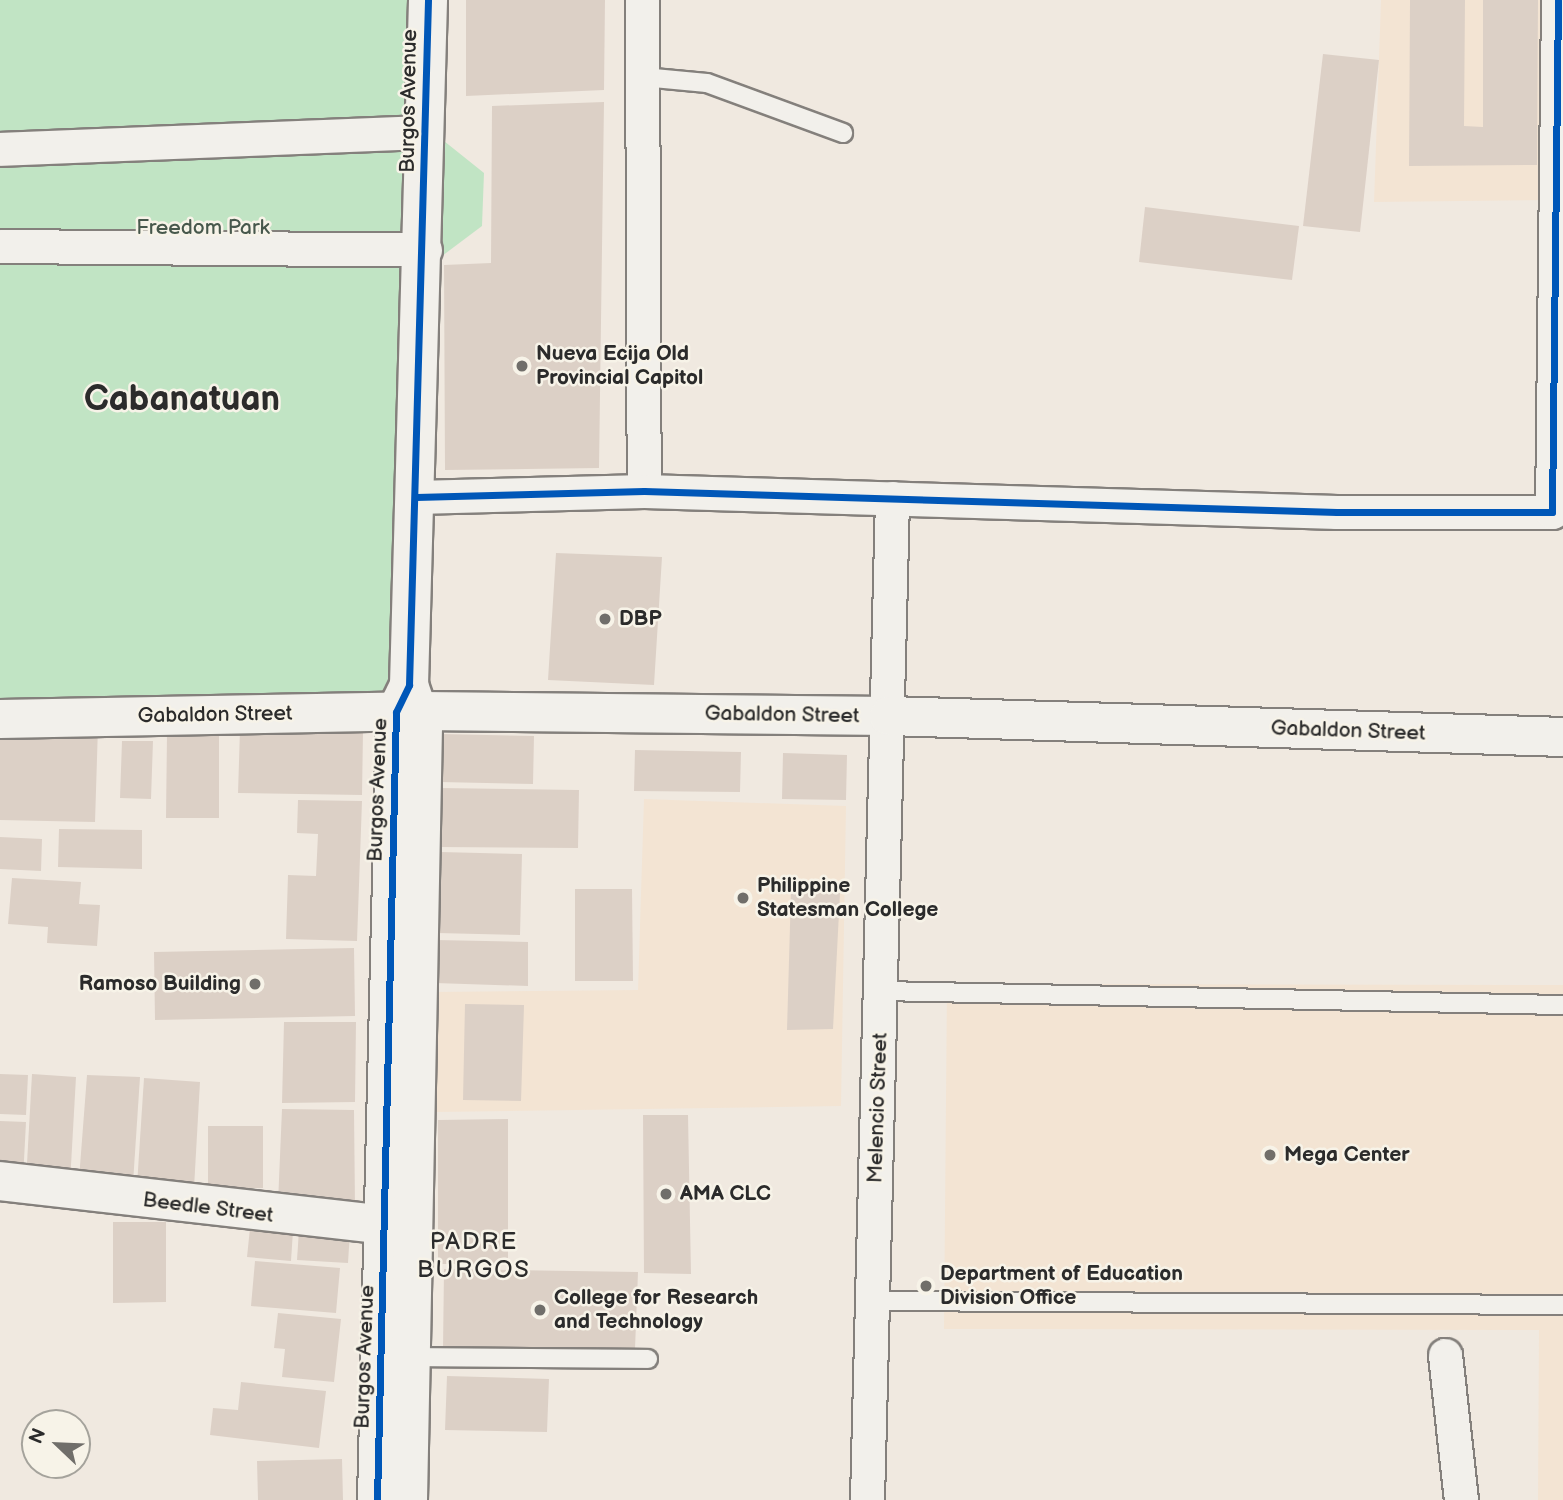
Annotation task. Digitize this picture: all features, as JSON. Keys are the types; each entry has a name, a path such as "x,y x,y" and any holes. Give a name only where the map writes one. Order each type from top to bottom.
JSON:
{"street":[{"name":"Burgos Avenue","path":"377,1500 402,1228 409,703 425,250 428,0"},
{"path":"642,0 644,491"},
{"path":"416,497 644,491 1552,512 1558,0"},
{"path":"0,149 426,132"},
{"path":"0,246 425,250"},
{"name":"Melencio Street","path":"867,1500 889,716 892,498"},
{"name":"Gabaldon Street","path":"0,719 409,703 1563,737"},
{"name":"Beedle Street","path":"0,1181 402,1228"},
{"name":"Burgos Avenue","path":"402,1228 414,1357 408,1500"},
{"path":"1445,1355 1461,1500"}],"lane":[{"path":"643,77 707,83 843,133"},
{"path":"881,991 1563,1005"},
{"path":"872,1301 1563,1305"},
{"path":"414,1357 648,1359"}],"shaded area":[{"path":"1381,0 1563,0 1553,200 1374,202"},
{"name":"Philippine Statesman College","path":"644,799 846,806 841,1106 434,1112 433,992 638,990"},
{"path":"947,984 1563,985 1563,1500 1538,1500 1539,1330 944,1329"}],"green space":[{"name":"Freedom Park","path":"0,0 411,0 392,698 0,702"},
{"path":"444,141 484,173 482,226 442,256"}],"building":[{"path":"466,0 605,0 604,90 466,96"},
{"path":"1410,0 1465,0 1464,126 1483,127 1483,0 1538,0 1537,165 1409,166"},
{"path":"1323,54 1379,60 1360,232 1303,226"},
{"name":"Nueva Ecija Old Provincial Capitol","path":"604,102 599,468 445,470 444,265 491,263 492,106"},
{"path":"1145,207 1299,226 1292,280 1139,262"},
{"name":"DBP","path":"556,553 662,557 654,685 548,680"},
{"path":"0,724 98,726 95,822 0,820"},
{"path":"240,729 363,732 362,795 238,793"},
{"path":"219,733 219,818 166,818 167,734"},
{"path":"440,734 534,736 533,784 439,782"},
{"path":"122,741 153,741 151,799 120,798"},
{"path":"635,750 741,752 740,792 634,791"},
{"path":"783,753 847,755 846,800 782,799"},
{"path":"438,788 579,790 578,848 437,847"},
{"path":"298,800 362,801 357,941 286,939 288,875 316,876 318,834 297,833"},
{"path":"59,829 142,830 142,869 58,867"},
{"path":"0,837 42,839 41,871 0,869"},
{"path":"440,852 522,854 520,935 437,933"},
{"path":"12,878 81,882 79,904 100,905 97,946 47,943 48,927 8,924"},
{"path":"575,889 632,889 633,981 575,981"},
{"path":"791,891 840,893 833,1029 787,1030"},
{"path":"435,940 528,942 528,986 435,983"},
{"name":"Ramoso Building","path":"354,948 355,1016 155,1020 154,952"},
{"path":"465,1004 524,1005 521,1101 463,1100"},
{"path":"284,1022 356,1022 355,1102 282,1103"},
{"path":"0,1074 28,1075 26,1115 0,1114"},
{"path":"32,1074 76,1077 70,1183 26,1181"},
{"path":"87,1075 140,1077 133,1183 79,1179"},
{"path":"144,1078 200,1082 194,1188 137,1185"},
{"path":"282,1109 354,1110 355,1207 278,1203"},
{"name":"AMA CLC","path":"643,1115 688,1115 691,1274 644,1273"},
{"path":"508,1119 508,1264 438,1264 438,1120"},
{"path":"0,1121 26,1122 23,1179 0,1178"},
{"path":"208,1126 263,1126 263,1188 208,1188"},
{"path":"113,1222 166,1222 166,1302 113,1303"},
{"path":"250,1228 293,1231 291,1261 247,1257"},
{"path":"299,1230 350,1232 348,1263 297,1260"},
{"path":"255,1261 340,1268 336,1313 251,1306"},
{"name":"College for Research and Technology","path":"444,1269 638,1272 635,1349 443,1349"},
{"path":"278,1313 341,1319 334,1382 282,1377 285,1349 274,1348"},
{"path":"447,1376 549,1379 547,1432 445,1430"},
{"path":"241,1382 326,1391 319,1448 210,1435 213,1408 238,1410"},
{"path":"342,1459 343,1500 258,1500 257,1461"}],"cycle path":[{"path":"377,1500 396,712 409,685 428,0"},
{"path":"416,497 644,491 1337,512 1552,512 1558,0"}],"place":[{"name":"Nueva Ecija Old Provincial Capitol","path":"522,366"},
{"name":"DBP","path":"605,619"},
{"name":"Philippine Statesman College","path":"743,898"},
{"name":"Ramoso Building","path":"255,984"},
{"name":"Mega Center","path":"1270,1155"},
{"name":"AMA CLC","path":"666,1194"},
{"name":"Department of Education Division Office","path":"926,1286"},
{"name":"College for Research and Technology","path":"540,1310"}],"district":[{"name":"Cabanatuan","path":"182,400"},
{"name":"PADRE BURGOS","path":"474,1256"}]}
